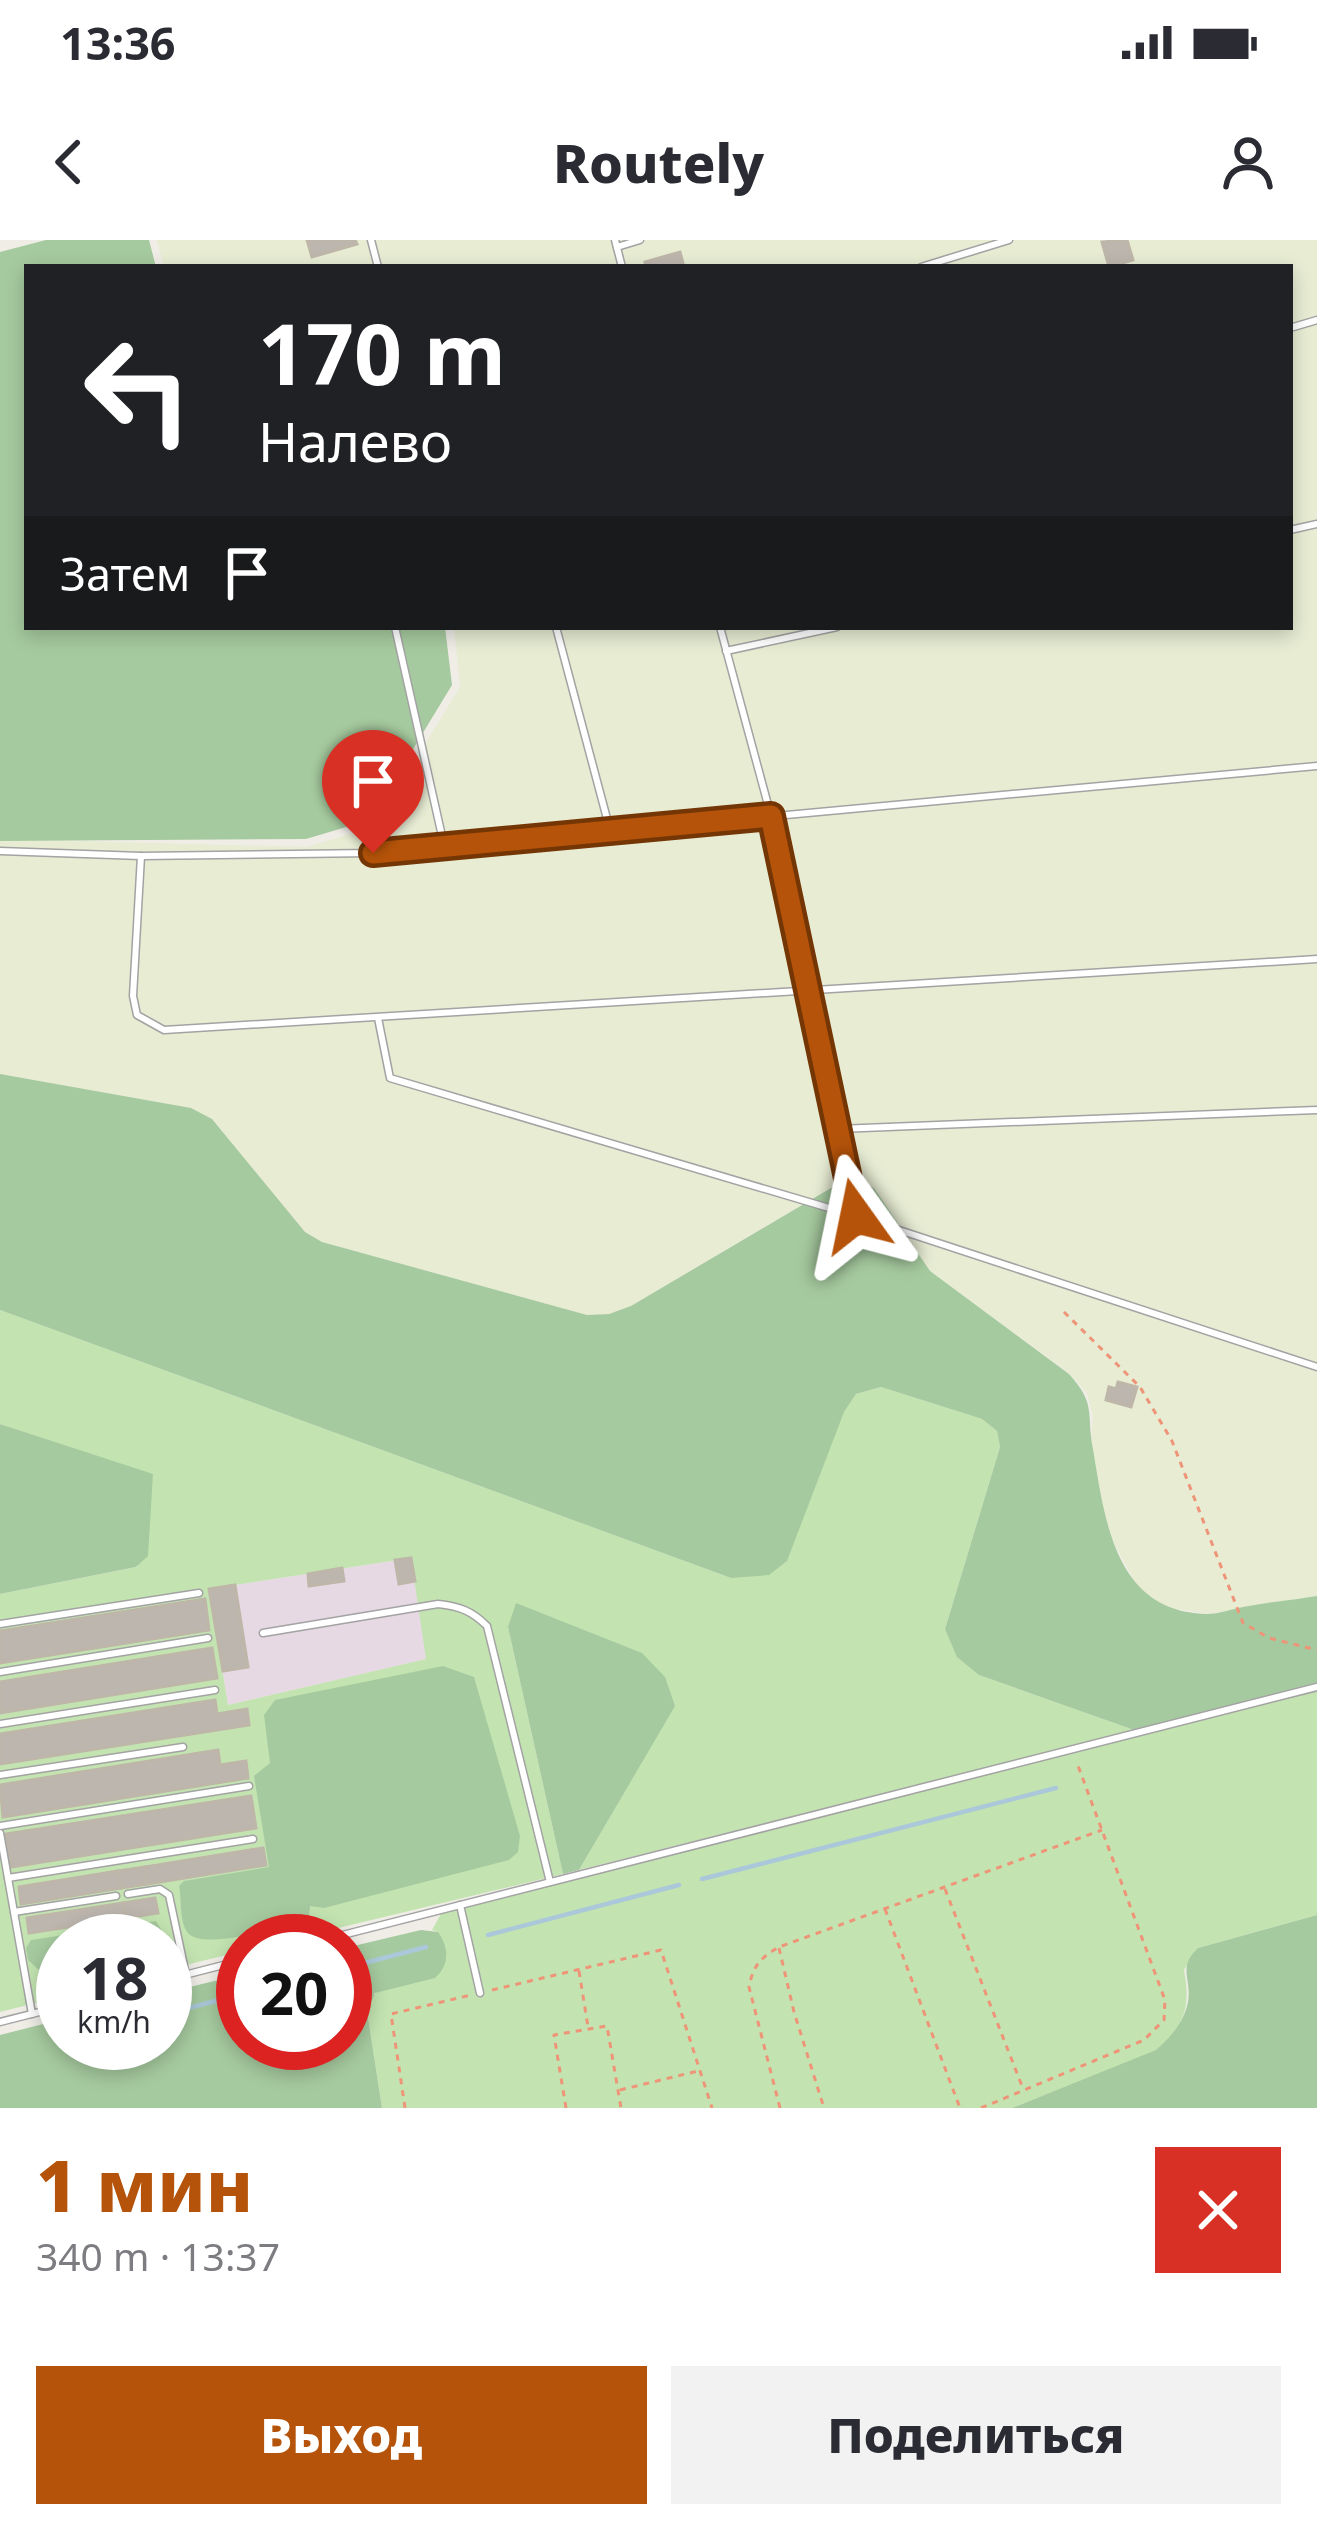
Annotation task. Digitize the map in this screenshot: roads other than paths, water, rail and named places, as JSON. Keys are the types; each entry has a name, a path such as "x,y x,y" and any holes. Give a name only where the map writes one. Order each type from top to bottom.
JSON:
{"lane":[{"path":"616,243 640,240"},
{"path":"931,264 1009,240"},
{"path":"396,630 444,845"},
{"path":"557,630 610,830"},
{"path":"721,630 771,816 856,1216"},
{"path":"726,651 823,630"},
{"path":"0,851 317,856 1317,766"},
{"path":"141,856 133,996 137,1016 164,1030 1317,959"},
{"path":"378,1016 390,1078 856,1216 1317,1367"},
{"path":"838,1129 1317,1110"},
{"path":"0,1624 199,1593"},
{"path":"263,1633 438,1604 477,1616 487,1626 550,1882"},
{"path":"0,1672 208,1638"},
{"path":"372,1927 1317,1688"},
{"path":"0,1724 215,1690"},
{"path":"0,1774 183,1747"},
{"path":"32,2014 0,1829 249,1786"},
{"path":"8,1878 253,1840"},
{"path":"128,1894 160,1889 169,1895 173,1914"},
{"path":"14,1912 116,1896"},
{"path":"460,1905 480,1993"},
{"path":"0,2022 36,2013"}],"waterway":[{"path":"702,1879 1056,1788"},
{"path":"488,1935 679,1885"},
{"path":"372,1961 426,1947"},
{"path":"192,2007 216,2001"}]}
